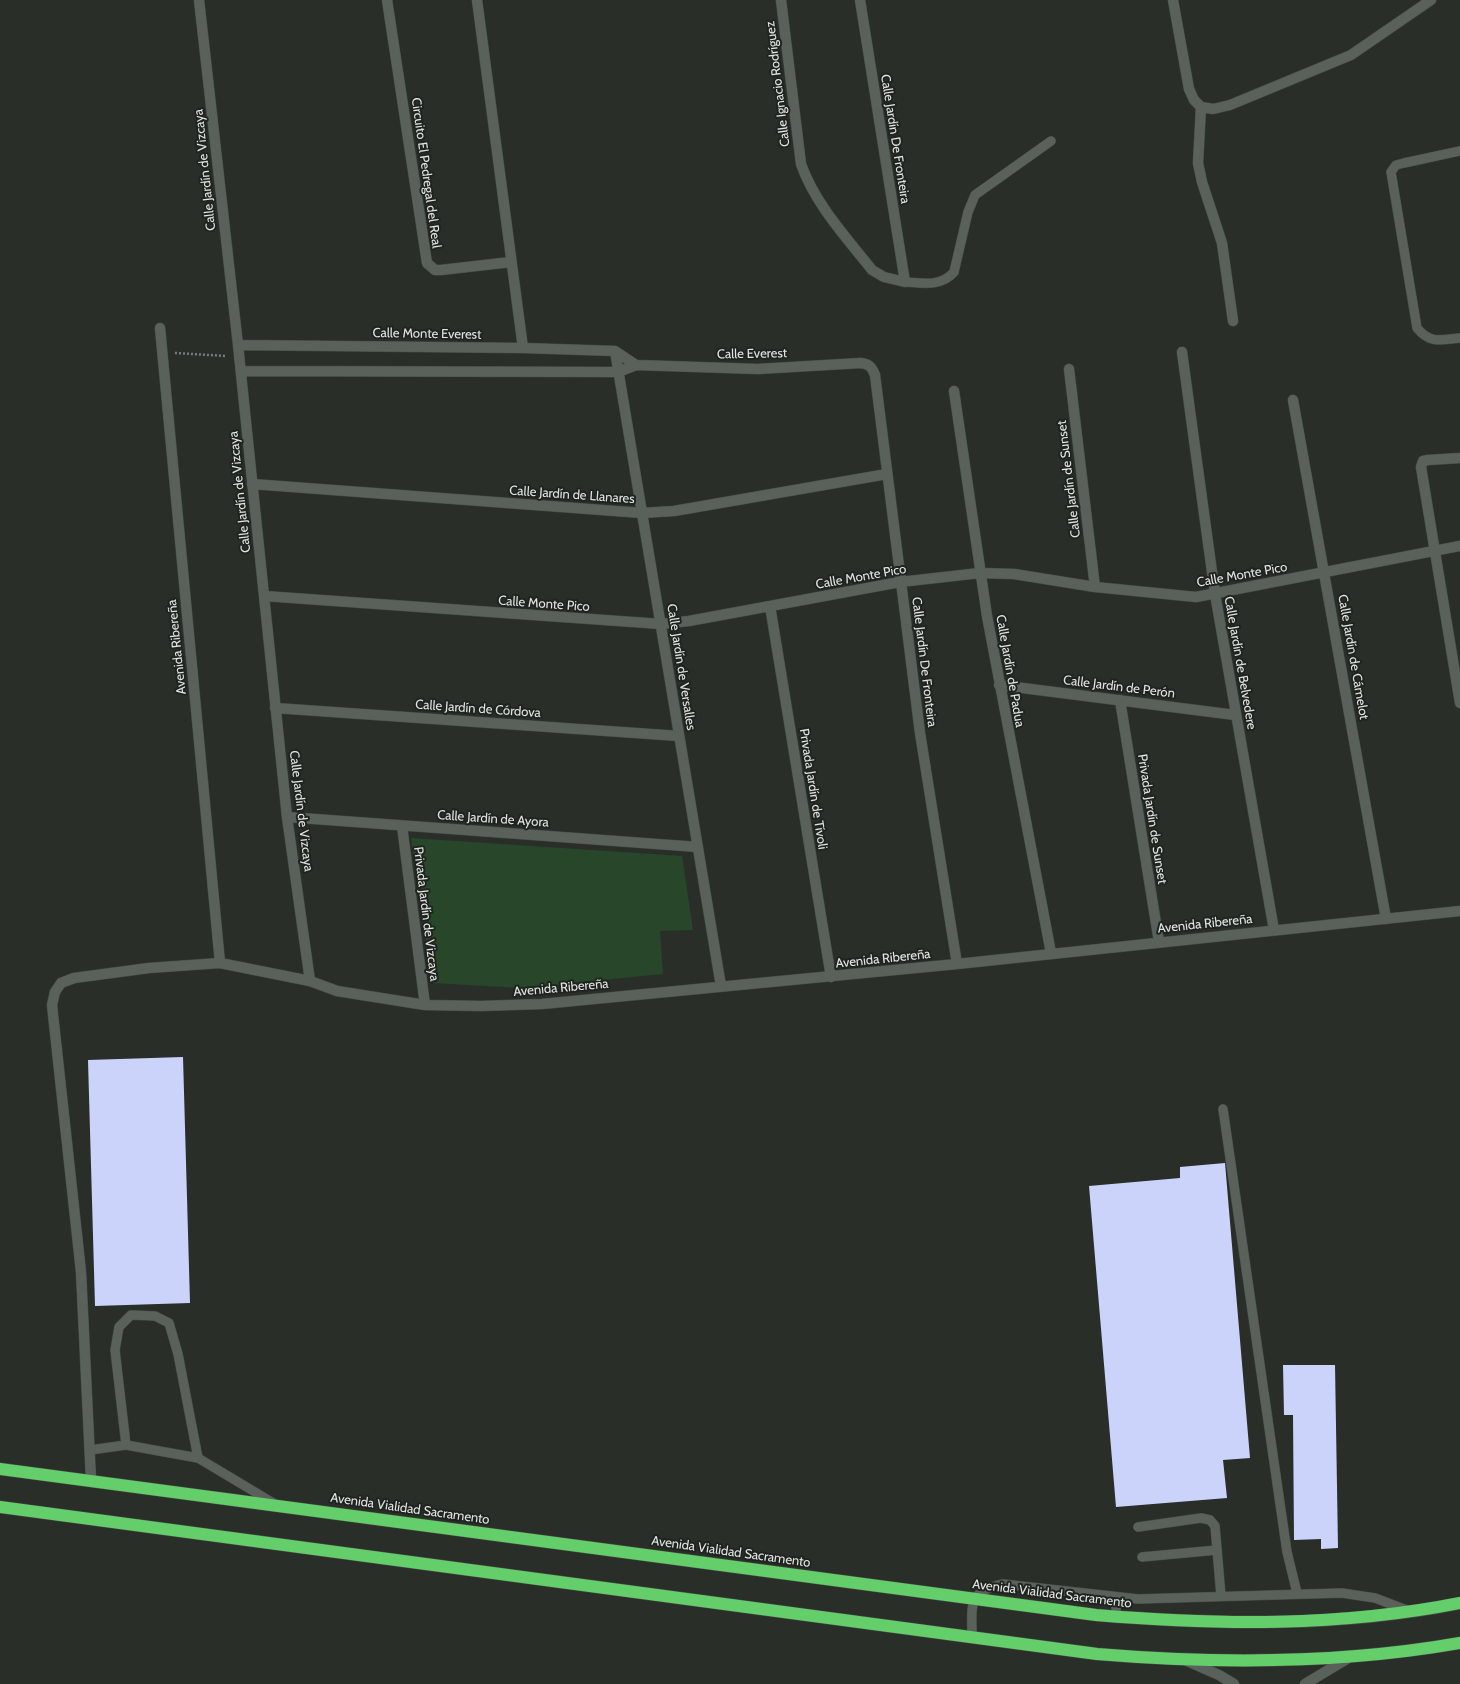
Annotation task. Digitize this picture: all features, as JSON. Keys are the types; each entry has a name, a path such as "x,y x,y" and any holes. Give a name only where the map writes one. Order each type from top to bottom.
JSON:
{"highway":[{"name":"Avenida Vialidad Sacramento","path":"0,1469 1116,1617 1189,1622 1266,1623 1364,1616 1460,1603"},
{"path":"0,1507 1090,1653 1185,1660 1277,1660 1353,1656 1460,1643"}],"street":[{"name":"Calle Jardín de Vizcaya","path":"199,0 241,371 287,817 310,981"},
{"name":"Circuito El Pedregal del Real","path":"387,0 427,263 436,270 441,270 511,262"},
{"path":"477,0 523,348"},
{"name":"Calle Ignacio Rodríguez","path":"781,0 801,164 814,194 872,270 889,279 905,282"},
{"name":"Calle Jardín De Fronteira","path":"860,0 905,282"},
{"path":"1173,0 1189,89 1194,100 1201,107 1213,109 1230,105 1351,55 1431,0"},
{"path":"1201,107 1198,163 1202,182 1222,243 1233,321"},
{"name":"Avenida Ribereña","path":"160,328 220,963"},
{"name":"Calle Monte Everest","path":"238,345 523,348 615,351"},
{"path":"615,351 636,365"},
{"name":"Calle Jardín de Versalles","path":"615,351 721,986"},
{"name":"Calle Jardín de Belvedere","path":"1182,352 1215,594 1235,715 1274,930"},
{"name":"Calle Everest","path":"618,372 636,365 758,369 861,363 868,364"},
{"name":"Calle Jardín De Fronteira","path":"868,364 873,368 875,375 900,582 928,793 957,964"},
{"name":"Calle Jardín de Sunset","path":"1069,369 1095,587"},
{"path":"241,371 618,372"},
{"name":"Calle Jardín de Padua","path":"954,391 980,573 999,685 1051,954"},
{"name":"Calle Jardín de Cámelot","path":"1293,400 1386,918"},
{"path":"1460,458 1428,460 1421,464 1434,551 1457,671 1460,703"},
{"name":"Calle Jardín de Llanares","path":"252,484 642,513 674,511 887,474"},
{"name":"Calle Monte Pico","path":"264,596 661,624 689,621 900,582 980,573 1014,574 1095,587 1196,597 1460,546"},
{"name":"Privada Jardín de Tívoli","path":"770,606 831,977"},
{"name":"Calle Jardín de Perón","path":"999,685 1235,715"},
{"name":"Privada Jardín de Sunset","path":"1120,700 1159,942"},
{"name":"Calle Jardín de Córdova","path":"275,708 679,736"},
{"name":"Calle Jardín de Ayora","path":"287,817 698,847"},
{"name":"Privada Jardín de Vizcaya","path":"402,826 425,1005"},
{"name":"Avenida Ribereña","path":"91,1480 80,1272 52,1005 55,992 61,983 74,978 149,968 220,963 310,981 337,991 425,1005 481,1006 542,1004 721,986 831,977 1460,911"},
{"path":"1305,1684 1353,1656"},
{"path":"1185,1660 1219,1674 1234,1684"}],"lane":[{"path":"905,282 933,284 948,279 954,272 968,212 975,195 1051,141"},
{"path":"1460,151 1404,162 1396,165 1391,172 1416,328 1424,337 1432,340 1460,338"},
{"path":"1223,1109 1287,1552 1297,1593"},
{"path":"126,1445 116,1350 119,1327 131,1315 155,1316 169,1323 178,1354 198,1458"},
{"path":"90,1450 126,1445 198,1458 276,1505"},
{"path":"1138,1527 1206,1518 1210,1520 1215,1526 1222,1596"},
{"path":"1142,1557 1218,1550"},
{"path":"972,1636 974,1599 982,1590 1003,1584 1116,1598 1157,1599 1297,1593 1342,1593 1390,1602 1409,1611"},
{"path":"1116,1598 1116,1617"}],"path":[{"path":"162,353 239,356"}],"green space":[{"path":"411,838 682,856 693,930 660,931 663,974 521,988 433,983"}],"building":[{"path":"183,1057 190,1303 95,1306 88,1060"},
{"path":"1225,1163 1250,1458 1223,1460 1227,1498 1116,1507 1089,1186 1180,1178 1180,1167"},
{"path":"1283,1365 1335,1365 1338,1548 1321,1549 1321,1539 1294,1540 1293,1415 1284,1415"}]}
